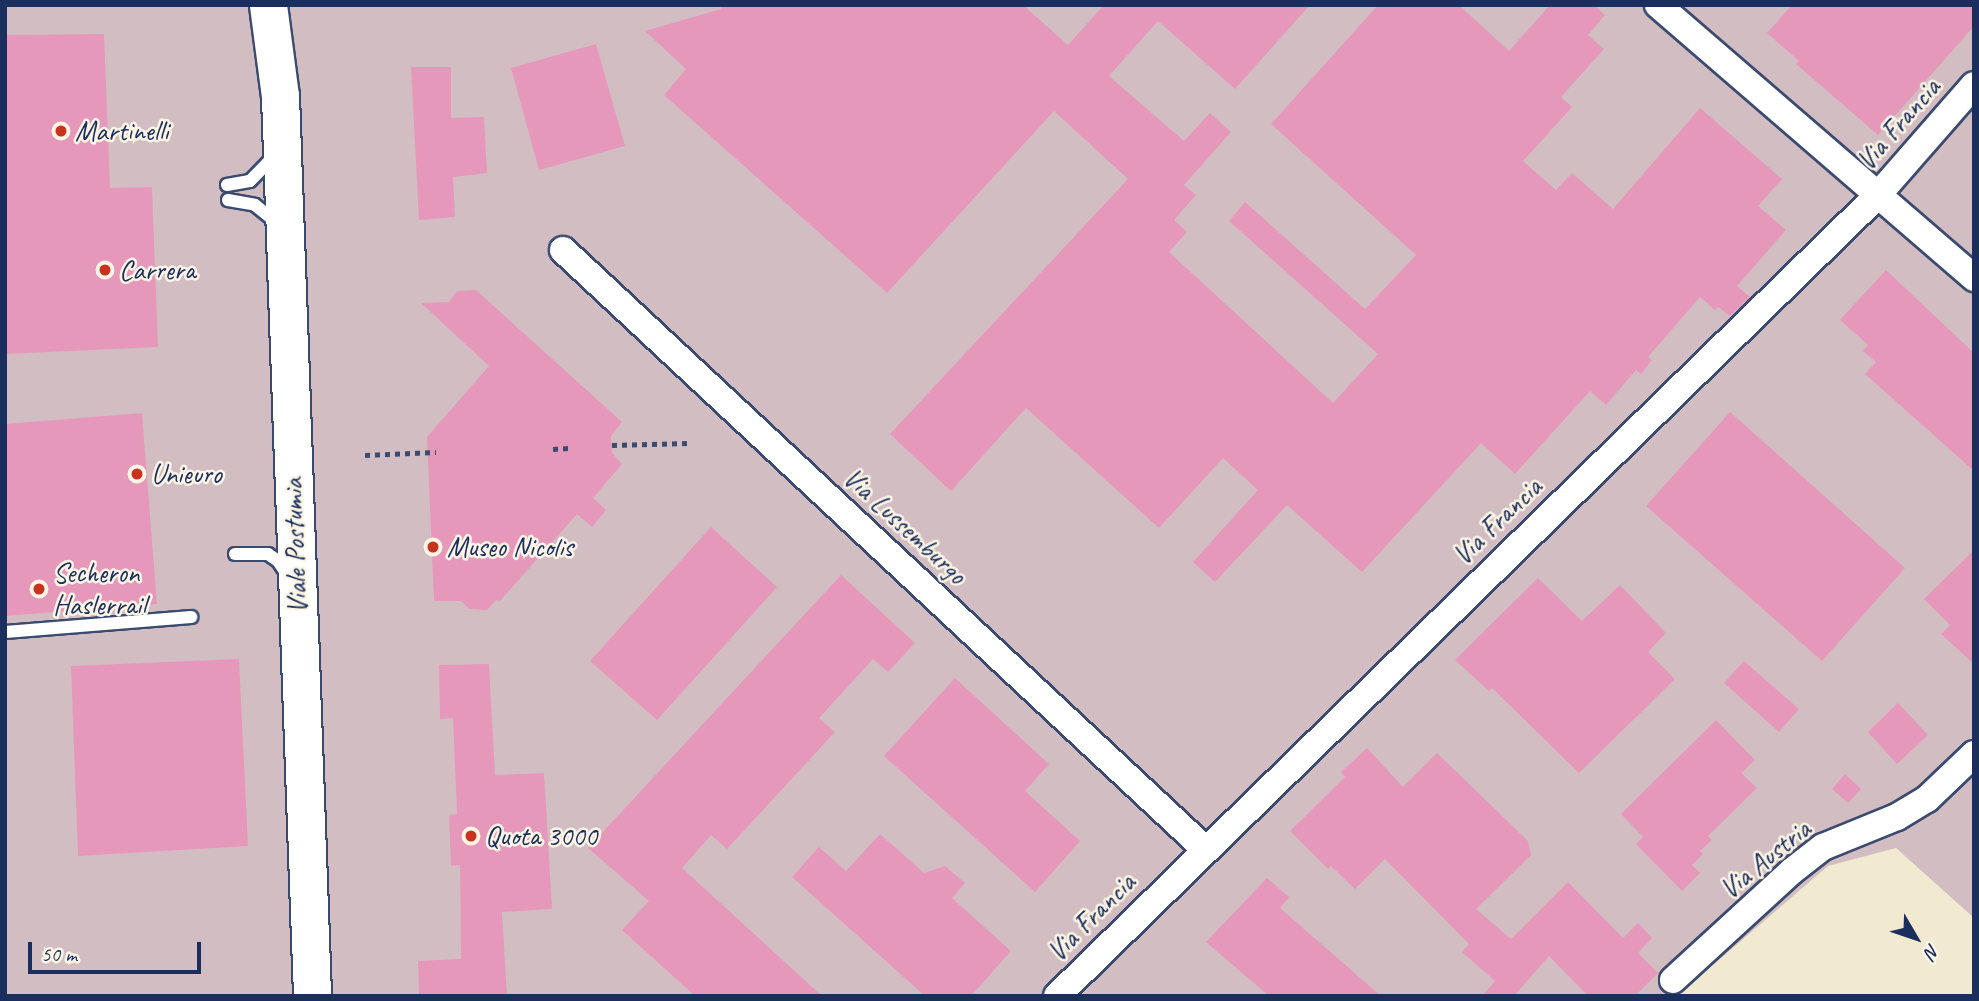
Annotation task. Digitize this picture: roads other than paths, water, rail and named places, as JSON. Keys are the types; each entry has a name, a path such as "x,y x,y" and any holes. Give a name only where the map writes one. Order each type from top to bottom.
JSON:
{"main road":[{"name":"Viale Postumia","path":"249,5 280,96"},
{"name":"Viale Postumia","path":"268,5 280,96 312,996"},
{"name":"Viale Postumia","path":"280,96 290,44 289,5"}],"street":[{"path":"1658,5 1877,197 1974,278"},
{"name":"Via Francia","path":"1057,996 1877,197 1974,85"},
{"name":"Via Lussemburgo","path":"563,250 1205,849"},
{"name":"Via Austria","path":"1673,980 1792,871 1823,847 1897,817 1927,799 1974,754"}],"lane":[{"path":"227,185 250,181 261,172 281,143"},
{"path":"228,200 256,205 283,229"},
{"path":"235,554 268,554 278,561 297,597"},
{"path":"5,632 191,617"}],"place":[{"name":"Martinelli","path":"61,131"},
{"name":"Carrera","path":"105,270"},
{"name":"Unieuro","path":"137,474"},
{"name":"Museo Nicolis","path":"433,547"},
{"name":"Secheron Haslerrail","path":"39,589"},
{"name":"Quota 3000","path":"471,836"}]}
